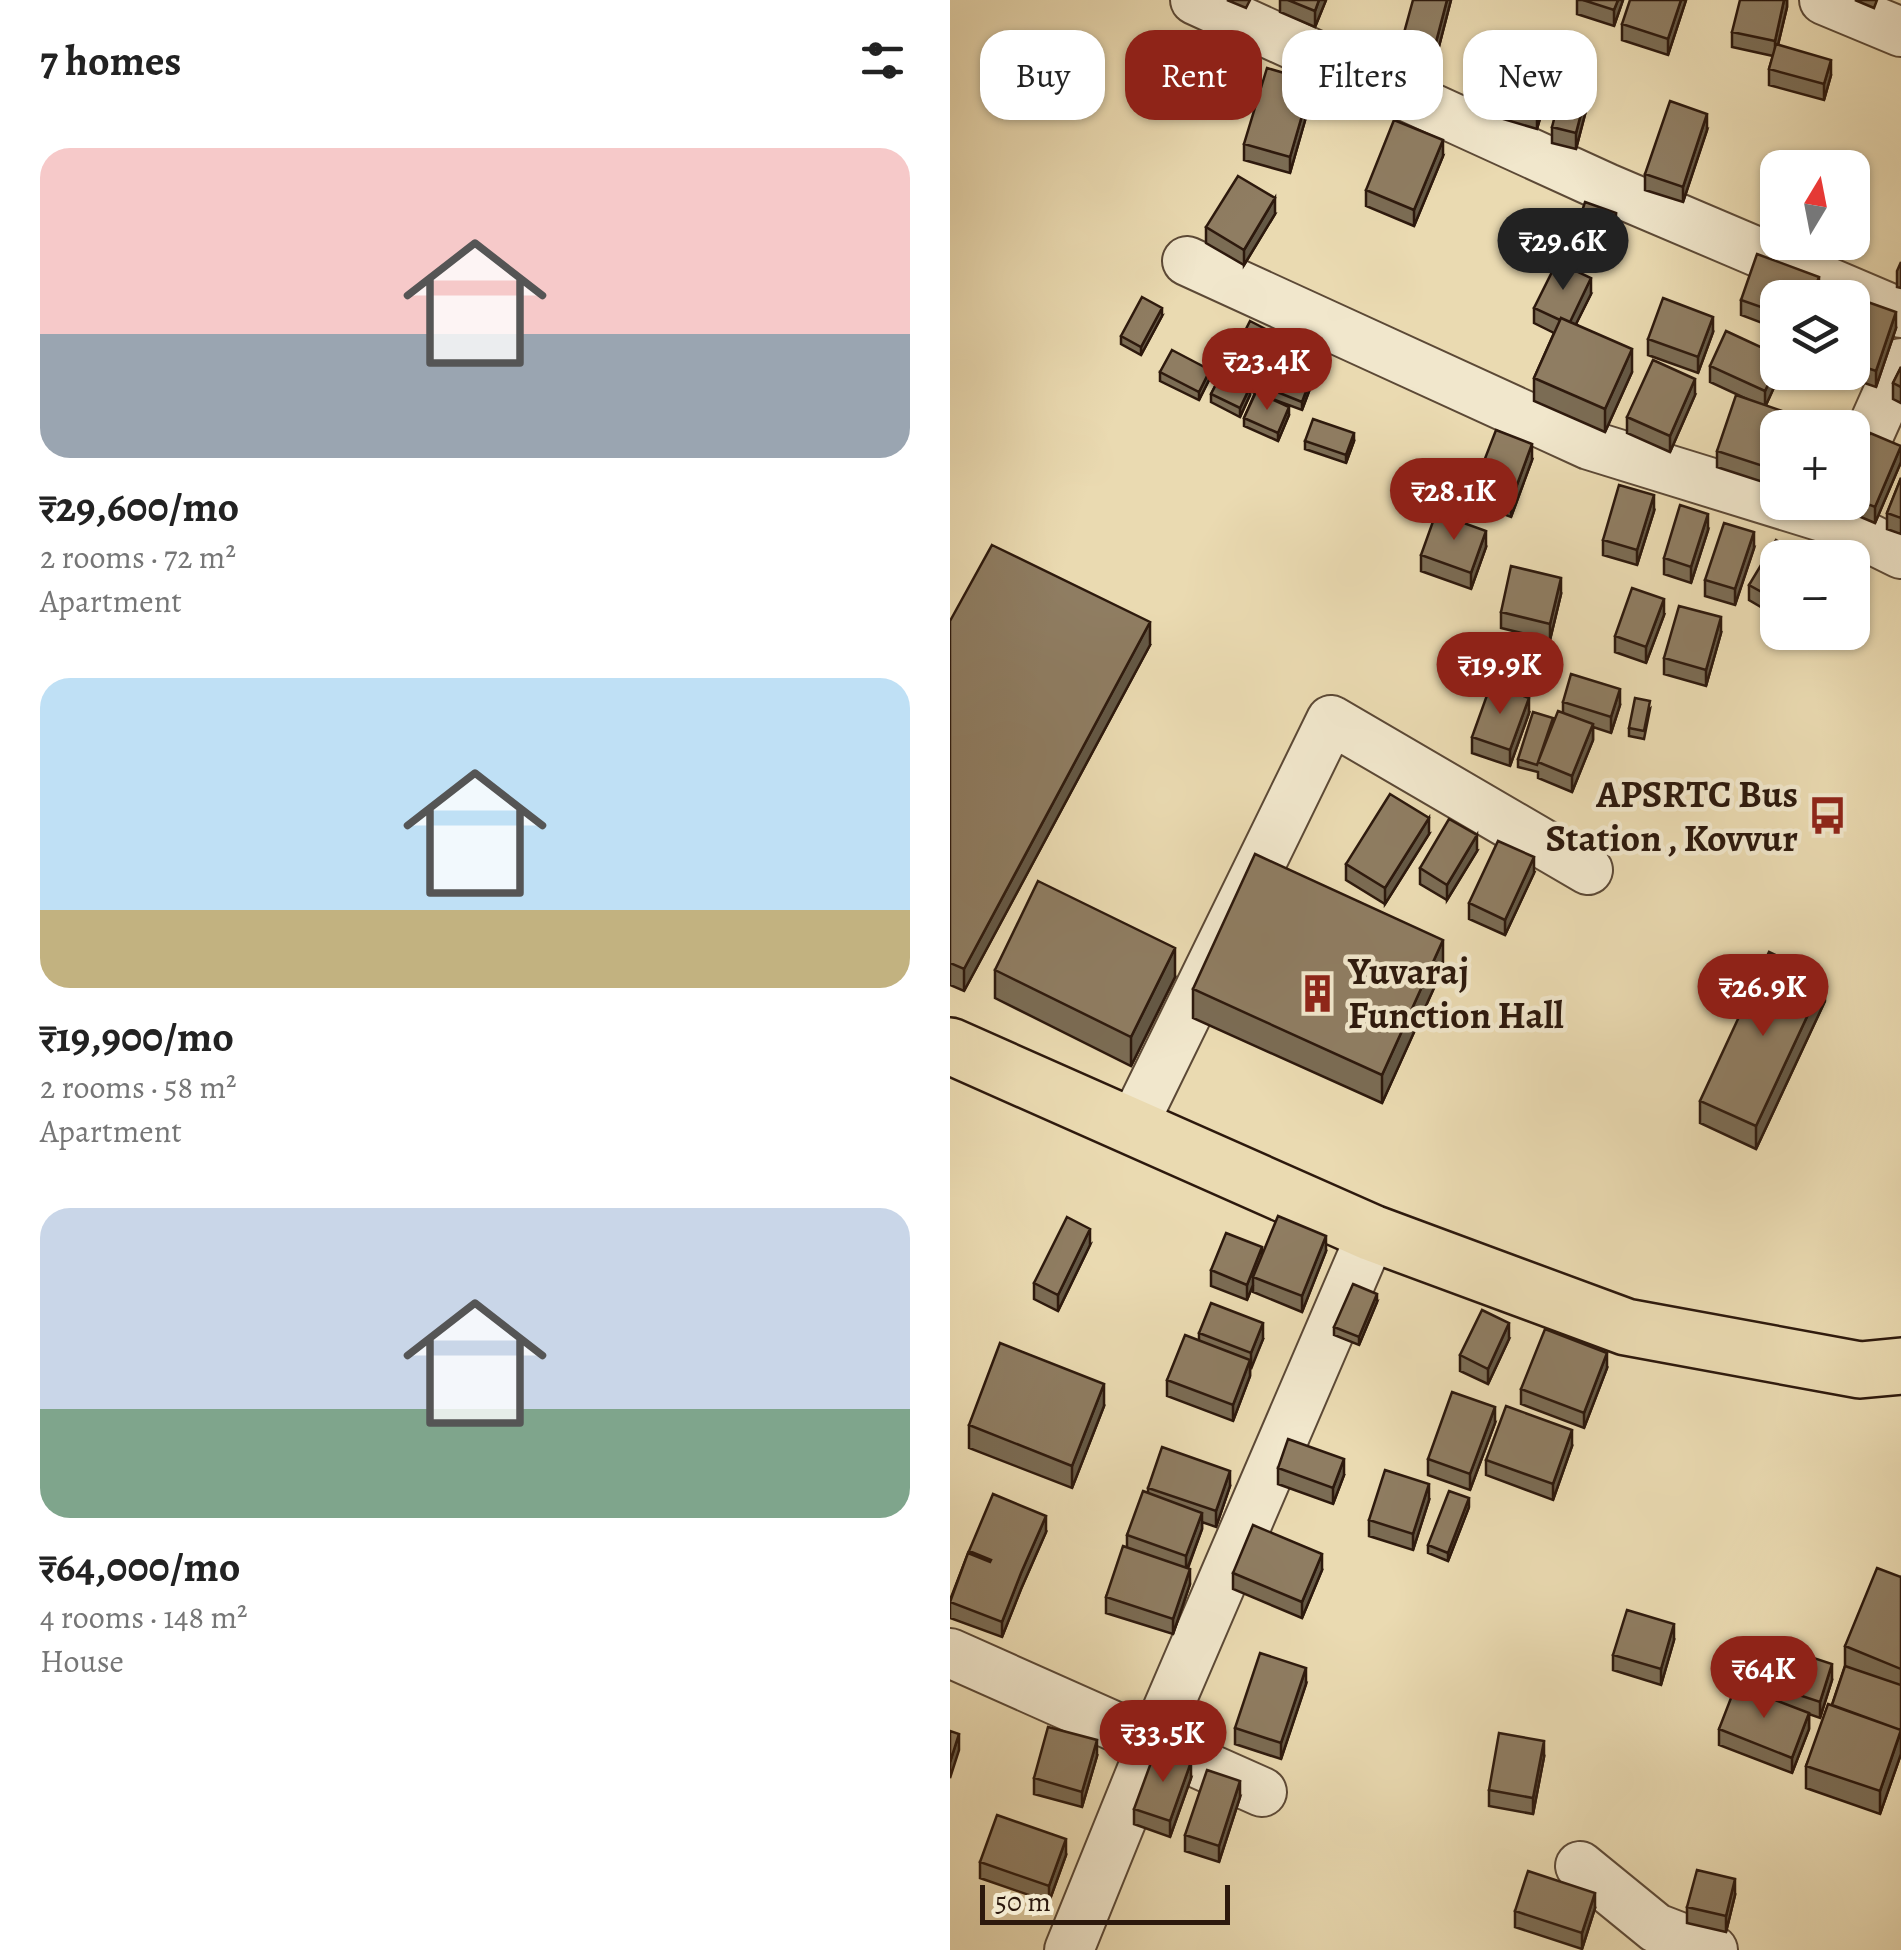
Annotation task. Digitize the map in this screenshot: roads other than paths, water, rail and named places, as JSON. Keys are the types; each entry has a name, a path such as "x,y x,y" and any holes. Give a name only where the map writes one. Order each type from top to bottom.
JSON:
{"main road":[{"path":"950,1046 1372,1233 1626,1327 1887,1374"}],"street":[{"path":"1195,0 1262,14 1607,188 1901,313"},
{"path":"1824,0 1900,30"},
{"path":"1186,261 1589,445 1760,491"},
{"path":"1870,433 1901,363"},
{"path":"1850,520 1901,554"},
{"path":"1132,1126 1331,720 1588,870"},
{"path":"1069,1950 1152,1745 1372,1233"},
{"path":"950,1653 1262,1792"},
{"path":"1580,1866 1656,1928 1713,1950"}],"place":[{"name":"APSRTC Bus Station , Kovvur","path":"1828,816"},
{"name":"Yuvaraj Function Hall","path":"1318,993"}]}
